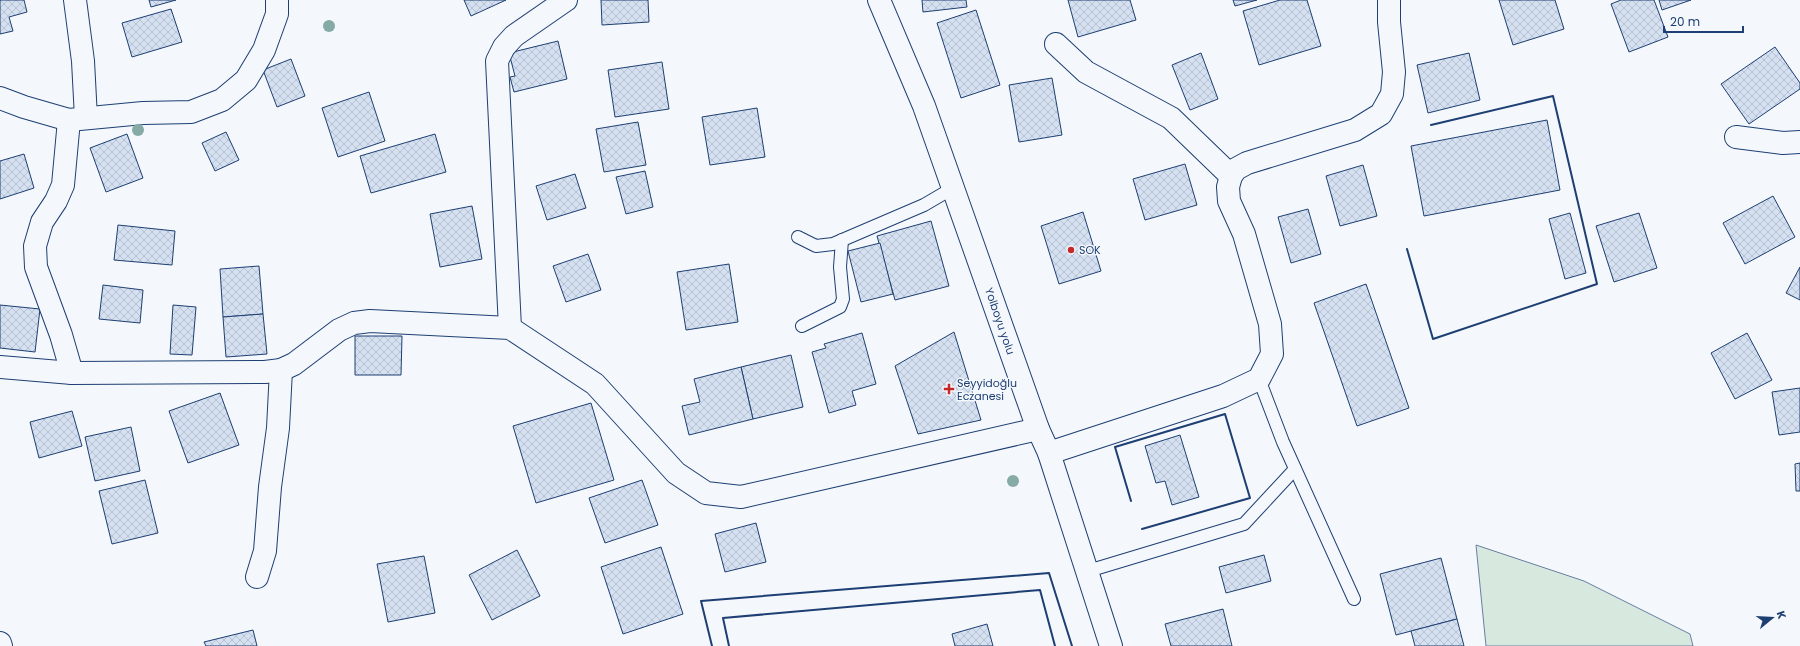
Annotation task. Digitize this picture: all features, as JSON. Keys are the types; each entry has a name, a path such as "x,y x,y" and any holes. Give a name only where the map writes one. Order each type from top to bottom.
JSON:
{"street":[{"path":"72,373 61,335 36,267 35,246 42,222 56,201 63,185 78,119 83,62 75,0"},
{"path":"0,98 24,107 78,119 143,113 191,112 222,100 246,80 264,50 277,14 277,0"},
{"path":"510,328 497,61 504,47 514,36 566,0"},
{"name":"Yolboyu yolu","path":"879,0 924,106 1038,429 1049,453 1111,646"},
{"path":"1049,453 1223,396 1260,379 1272,354 1270,324 1244,234 1229,201 1228,187 1231,176 1236,169 1247,163 1355,130 1381,114 1392,94 1394,72 1389,22 1389,0"},
{"path":"1056,44 1086,72 1171,118 1231,176"},
{"path":"1736,137 1782,143 1800,142"},
{"path":"0,367 72,373 265,372 281,370 294,364 339,330 354,323 370,321 510,328 595,384 676,473 706,493 741,497 1038,429"},
{"path":"257,577 265,551 270,487 278,428 281,370"}],"lane":[{"path":"798,237 816,246 842,240 924,205 953,188"},
{"path":"802,326 840,307 843,299 840,267 842,240"},
{"path":"1260,379 1295,469 1354,599"},
{"path":"1088,572 1244,524 1295,469"}],"shaded area":[{"path":"1476,545 1584,581 1690,634 1693,646 1486,646"}],"building":[{"path":"0,0 24,0 27,12 9,17 13,31 0,34"},
{"path":"149,0 176,0 151,7"},
{"path":"464,0 506,0 471,16"},
{"path":"601,0 648,0 649,22 602,25"},
{"path":"922,0 966,0 967,7 923,12"},
{"path":"1068,0 1130,0 1136,20 1078,37"},
{"path":"1233,0 1257,0 1235,6"},
{"path":"1280,0 1307,0 1321,46 1259,65 1243,11"},
{"path":"1499,0 1555,0 1564,29 1513,45"},
{"path":"1621,0 1654,0 1668,37 1629,52 1611,4"},
{"path":"1659,0 1691,0 1662,10"},
{"path":"171,9 182,42 132,57 122,23"},
{"path":"976,10 1000,85 961,98 937,23"},
{"path":"558,41 567,79 514,92 510,77 515,76 509,53"},
{"path":"1775,47 1800,83 1800,89 1749,124 1721,84"},
{"path":"1201,53 1218,99 1190,110 1172,65"},
{"path":"1469,53 1480,100 1428,113 1417,65"},
{"path":"291,59 305,96 277,107 263,70"},
{"path":"662,62 669,109 615,117 608,70"},
{"path":"1052,78 1062,135 1019,142 1009,85"},
{"path":"369,92 385,141 338,157 322,108"},
{"path":"757,108 765,157 710,165 702,117"},
{"path":"1547,120 1560,190 1424,216 1411,146"},
{"path":"638,122 646,165 604,172 596,129"},
{"path":"226,132 239,160 215,171 202,143"},
{"path":"127,134 143,178 106,192 90,148"},
{"path":"435,134 446,172 371,193 360,156"},
{"path":"24,154 34,188 0,199 0,161"},
{"path":"1185,164 1197,205 1145,220 1133,179"},
{"path":"1363,165 1377,216 1340,226 1326,176"},
{"path":"645,171 653,207 626,214 616,177"},
{"path":"575,174 586,208 547,220 536,186"},
{"path":"1773,196 1795,237 1745,264 1723,223"},
{"path":"472,206 482,259 440,267 430,214"},
{"path":"1308,209 1321,254 1291,263 1278,217"},
{"path":"1083,212 1101,271 1059,284 1041,226"},
{"path":"1570,213 1586,273 1565,279 1549,219"},
{"path":"1639,213 1657,268 1614,282 1596,226"},
{"path":"931,221 949,286 895,300 877,236"},
{"path":"118,225 175,231 172,265 114,260"},
{"path":"880,243 893,294 861,302 848,251"},
{"path":"588,254 601,290 566,302 553,266"},
{"path":"729,264 738,322 686,330 677,272"},
{"path":"259,266 263,314 223,317 220,269"},
{"path":"1800,267 1800,300 1786,293"},
{"path":"1366,284 1409,408 1357,426 1314,303"},
{"path":"103,285 143,290 140,323 99,319"},
{"path":"0,305 40,309 35,352 0,348"},
{"path":"173,305 196,307 192,355 170,354"},
{"path":"263,314 267,354 226,357 223,317"},
{"path":"954,332 981,420 918,434 895,366"},
{"path":"862,333 876,384 852,391 856,405 829,413 812,352 826,348 824,344"},
{"path":"1747,333 1772,380 1735,399 1711,353"},
{"path":"355,336 402,336 401,375 355,375"},
{"path":"791,355 803,407 753,419 741,367"},
{"path":"741,367 753,419 689,435 682,406 700,402 694,379"},
{"path":"1800,388 1800,432 1779,435 1772,392"},
{"path":"220,393 239,445 188,463 169,411"},
{"path":"591,403 614,480 536,503 513,426"},
{"path":"72,411 82,446 39,458 30,422"},
{"path":"131,427 140,471 95,481 85,437"},
{"path":"1180,435 1199,497 1172,505 1165,481 1156,483 1145,446"},
{"path":"1800,463 1800,491 1796,491 1795,464"},
{"path":"145,480 158,533 112,544 99,491"},
{"path":"642,480 658,525 605,543 589,498"},
{"path":"756,523 766,562 725,572 715,534"},
{"path":"661,547 683,614 623,634 601,567"},
{"path":"517,550 540,596 492,620 469,575"},
{"path":"1264,555 1271,581 1226,593 1219,567"},
{"path":"424,556 435,613 388,622 377,564"},
{"path":"1441,558 1457,619 1396,635 1380,574"},
{"path":"1223,609 1232,646 1171,646 1165,624"},
{"path":"1457,619 1464,646 1415,646 1411,631"},
{"path":"987,624 993,646 955,646 952,634"},
{"path":"253,630 257,646 206,646 204,642"}],"wall":[{"path":"1407,249 1433,339 1597,284 1553,96 1431,125"},
{"path":"1131,501 1115,447 1225,414 1250,498 1142,529"},
{"path":"712,646 701,601 1049,573 1072,646"},
{"path":"729,646 723,618 1040,590 1055,646"}],"place":[{"name":"SOK","path":"1071,250"},
{"name":"Seyyidoğlu Eczanesi","path":"949,389"}]}
